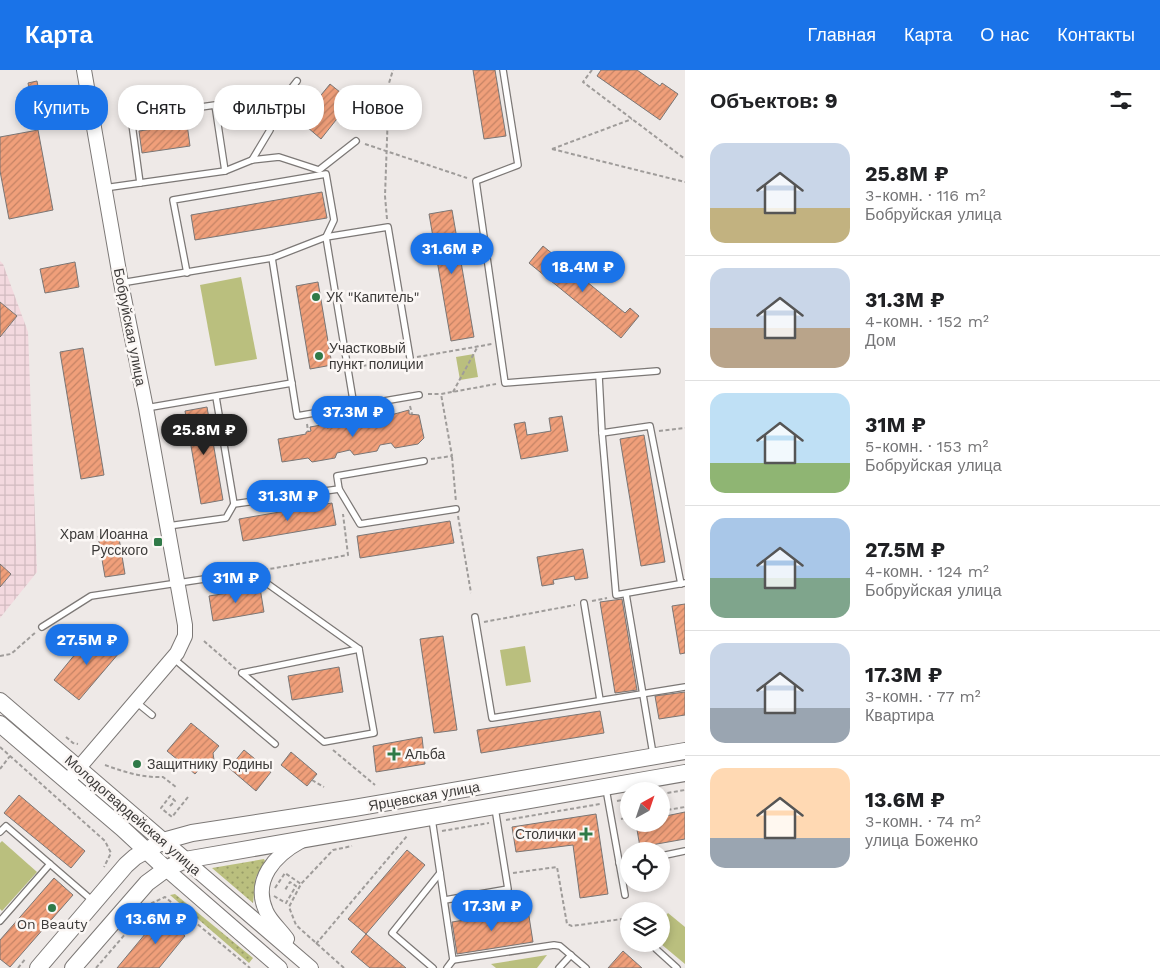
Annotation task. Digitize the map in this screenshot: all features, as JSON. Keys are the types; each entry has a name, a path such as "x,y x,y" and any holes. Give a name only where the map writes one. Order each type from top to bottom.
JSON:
{"main road":[{"name":"Молодогвардейская улица","path":"0,701 185,860"},
{"name":"Молодогвардейская улица","path":"0,724 68,781 166,869"},
{"name":"Ярцевская улица","path":"38,968 126,865 163,840 199,832 354,808 685,751"},
{"name":"Ярцевская улица","path":"73,968 147,882 166,869 185,860 307,839 433,825 607,795 685,773"}],"street":[{"name":"Бобруйская улица","path":"68,781 173,658 182,645 185,636 168,526 120,284 84,70"},
{"path":"305,963 266,913 261,891 266,872 277,857 307,839"},
{"name":"Молодогвардейская улица","path":"185,860 305,963"},
{"name":"Молодогвардейская улица","path":"166,869 280,968"}],"lane":[{"path":"503,70 518,165 476,181 505,382 657,371"},
{"path":"252,160 270,130 276,108 297,81"},
{"path":"140,183 130,117 215,105 225,171"},
{"path":"104,188 225,171 252,160 278,156 320,170 356,141"},
{"path":"187,273 173,200 326,174 334,220 326,238 354,406"},
{"path":"120,284 272,258 326,238 388,227 410,358"},
{"path":"272,258 297,416 419,395"},
{"path":"599,376 602,433 616,595 683,584 650,426 602,433"},
{"path":"146,408 292,384"},
{"path":"168,526 226,518 234,504 216,397"},
{"path":"424,461 337,476 339,489 360,524 456,509"},
{"path":"234,504 339,489"},
{"path":"42,627 91,596 252,572 358,649 374,733 324,742 242,673"},
{"path":"626,594 654,756"},
{"path":"584,603 600,700"},
{"path":"476,620 492,718 685,686"},
{"path":"242,673 358,649"},
{"path":"173,658 275,744"},
{"path":"135,701 152,715"},
{"path":"607,795 625,895"},
{"path":"445,900 508,889 496,814"},
{"path":"433,825 454,960"},
{"path":"0,832 6,826 94,902"},
{"path":"670,854 685,851"},
{"path":"0,921 50,864"},
{"path":"433,968 392,933 440,873"},
{"path":"447,968 454,960 554,945 560,946 586,968"},
{"path":"658,952 677,968"},
{"path":"559,968 571,955"}],"path":[{"path":"388,227 385,196 389,82 393,70"},
{"path":"592,70 583,82 685,159"},
{"path":"632,119 552,149 685,182"},
{"path":"356,141 476,181"},
{"path":"348,368 499,343"},
{"path":"453,392 478,346"},
{"path":"419,395 441,394 505,382"},
{"path":"441,394 452,456 456,509 471,593"},
{"path":"411,409 412,414"},
{"path":"388,413 389,418"},
{"path":"346,414 348,424"},
{"path":"371,416 372,421"},
{"path":"328,418 329,428"},
{"path":"307,422 308,431"},
{"path":"652,432 685,428"},
{"path":"424,461 452,456"},
{"path":"252,572 348,555 339,489"},
{"path":"476,620 584,603 616,595"},
{"path":"0,656 11,654 42,627"},
{"path":"204,641 242,673"},
{"path":"324,742 375,785"},
{"path":"0,747 105,840 111,853"},
{"path":"0,769 10,756"},
{"path":"105,765 144,776 164,777 176,787"},
{"path":"312,780 324,787"},
{"path":"670,792 685,790"},
{"path":"433,825 607,795 620,797"},
{"path":"170,806 175,801 170,796 161,808 172,817 188,797"},
{"path":"670,810 685,807"},
{"path":"316,944 408,835"},
{"path":"333,850 301,884 289,907 296,925 344,968"},
{"path":"506,874 557,867 567,924 572,926 620,919"},
{"path":"285,890 290,882 296,886 286,903 272,894 285,873 301,884"},
{"path":"96,968 152,904 165,897 250,968"}],"shaded area":[{"path":"0,261 3,264 28,332 37,572 0,618"}],"green space":[{"path":"241,277 257,359 215,366 200,285"},
{"path":"474,354 478,377 460,380 456,357"},
{"path":"525,646 531,682 506,686 500,650"},
{"path":"2,841 37,872 2,911 0,909 0,843"},
{"path":"264,859 265,861 256,877 253,903 212,868"},
{"path":"175,894 253,958 249,963 170,895"},
{"path":"670,915 685,927 685,964 670,952"},
{"path":"547,955 537,968 496,968 491,964"}],"building":[{"path":"473,70 495,70 506,136 484,139"},
{"path":"601,70 637,70 660,86 662,83 678,94 660,120 597,76"},
{"path":"37,81 38,85 28,85 28,83"},
{"path":"330,84 334,87 334,123 321,139 310,130 324,130 324,91"},
{"path":"38,130 53,210 9,219 0,171 0,137"},
{"path":"188,130 190,146 142,153 139,131"},
{"path":"322,192 327,218 195,240 191,215"},
{"path":"452,210 474,337 451,341 429,214"},
{"path":"543,246 625,313 630,308 639,316 621,338 529,263"},
{"path":"75,262 79,287 45,293 40,269"},
{"path":"318,282 332,365 310,369 296,286"},
{"path":"0,302 17,316 0,337"},
{"path":"83,348 104,475 81,479 60,352"},
{"path":"207,407 223,500 201,504 185,411"},
{"path":"409,410 409,414 419,415 424,438 418,444 395,448 391,443 380,445 377,451 354,455 350,450 337,453 335,458 312,462 308,458 282,462 278,439 306,434 306,432 311,431 310,427 327,424 327,428 340,426 351,424 351,420 369,417 369,421"},
{"path":"562,416 568,451 521,459 514,424 525,422 527,435 551,431 549,418"},
{"path":"644,435 665,562 641,566 620,439"},
{"path":"332,503 336,525 243,541 239,519"},
{"path":"450,521 454,543 360,558 357,536"},
{"path":"118,532 125,574 105,577 98,536"},
{"path":"583,549 588,578 575,580 574,576 553,580 554,584 542,586 537,557"},
{"path":"0,564 11,574 0,587"},
{"path":"260,588 264,612 213,621 209,596"},
{"path":"622,599 637,690 615,693 600,602"},
{"path":"685,604 685,653 680,654 672,606"},
{"path":"94,631 119,653 79,700 54,680"},
{"path":"443,636 457,730 434,733 420,639"},
{"path":"339,667 343,692 292,700 288,676"},
{"path":"685,692 685,715 659,719 655,696"},
{"path":"600,711 604,733 481,753 477,730"},
{"path":"191,723 219,746 213,753 214,760 211,766 201,767 195,774 167,751"},
{"path":"422,737 425,764 376,772 373,746"},
{"path":"244,750 271,772 256,791 229,768"},
{"path":"291,752 317,774 307,786 281,765"},
{"path":"19,795 85,851 71,868 4,813"},
{"path":"685,812 685,839 668,842 639,842 637,832 670,832 670,815"},
{"path":"596,814 608,894 580,898 573,845 516,852 512,827"},
{"path":"407,850 425,865 366,934 348,919"},
{"path":"54,878 73,895 10,967 0,959 0,940"},
{"path":"528,910 533,942 457,954 452,922"},
{"path":"166,912 187,930 183,934 185,936 159,968 117,968 160,916 162,917"},
{"path":"366,934 406,968 370,968 351,952"},
{"path":"624,952 642,968 608,968"}],"place":[{"name":"УК \"Капитель\"","path":"316,297"},
{"name":"Участковый пункт полиции","path":"319,356"},
{"name":"Храм Иоанна Русского","path":"158,542"},
{"name":"Альба","path":"394,754"},
{"name":"Защитнику Родины","path":"137,764"},
{"name":"Столички","path":"586,834"},
{"name":"On Beauty","path":"52,908"}]}
